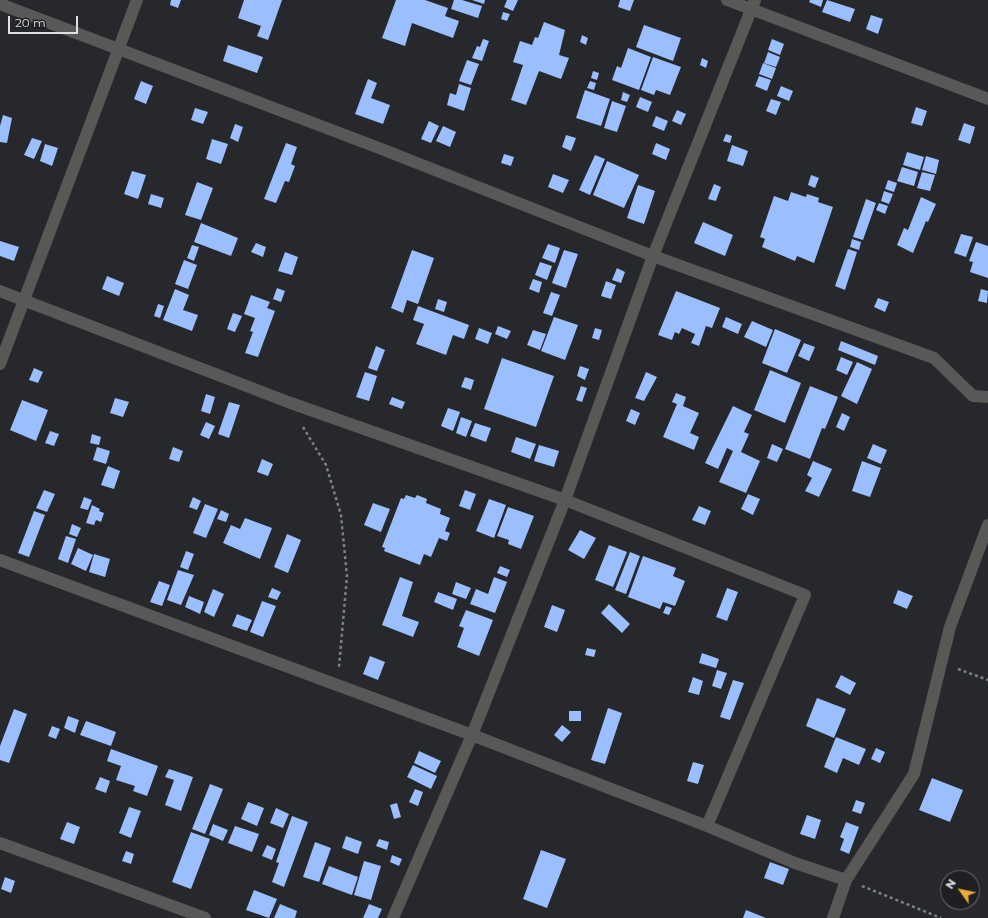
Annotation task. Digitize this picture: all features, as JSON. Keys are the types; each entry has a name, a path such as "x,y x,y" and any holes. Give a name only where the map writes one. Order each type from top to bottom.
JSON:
{"street":[{"path":"0,364 137,0"},
{"path":"727,0 754,5 988,99"},
{"path":"0,4 653,256 934,358 973,396 988,397"},
{"path":"393,918 472,735 565,500 653,256 754,5"},
{"path":"0,291 288,402 565,500 805,595 707,826"},
{"path":"833,918 846,880 914,774 950,627 988,525"},
{"path":"0,560 472,735 707,826 795,863 846,880"},
{"path":"0,843 205,918"}],"path":[{"path":"288,402 326,465 341,515 347,576 338,685"},
{"path":"941,662 988,680"},
{"path":"846,880 941,918"}],"building":[{"path":"171,0 181,0 178,8 170,5"},
{"path":"244,0 282,0 268,40 257,36 261,26 238,18"},
{"path":"396,0 425,0 448,8 445,16 459,21 453,38 412,23 405,46 382,38"},
{"path":"454,0 462,0 482,6 478,18 451,9"},
{"path":"472,0 485,0 484,4"},
{"path":"507,0 518,0 513,11 504,7"},
{"path":"620,0 634,0 630,11 618,7"},
{"path":"810,0 823,0 821,7 809,2"},
{"path":"827,0 855,9 850,22 822,12"},
{"path":"503,12 510,14 507,21 501,19"},
{"path":"871,15 883,19 878,34 866,29"},
{"path":"544,22 565,30 559,55 569,58 561,79 539,71 526,105 511,100 523,65 513,62 520,41 532,45 535,37 538,38"},
{"path":"644,25 681,38 673,61 636,47"},
{"path":"582,35 588,38 586,45 580,42"},
{"path":"483,39 489,41 482,61 472,58 477,46 480,47"},
{"path":"772,39 784,44 780,55 768,50"},
{"path":"228,45 263,57 257,73 223,61"},
{"path":"628,48 651,57 639,90 612,80 617,66 621,68"},
{"path":"768,52 780,57 776,67 764,63"},
{"path":"653,57 681,67 670,95 656,90 654,95 641,90"},
{"path":"702,58 708,61 706,68 700,65"},
{"path":"467,60 479,64 471,85 459,81"},
{"path":"763,63 776,68 772,79 759,74"},
{"path":"593,71 599,73 597,80 591,78"},
{"path":"759,76 771,80 767,91 755,86"},
{"path":"368,79 377,83 371,98 390,105 383,124 355,114"},
{"path":"141,81 153,86 146,104 134,99"},
{"path":"590,81 596,83 594,90 587,88"},
{"path":"459,84 471,88 464,111 447,105 450,93 456,95"},
{"path":"781,86 793,91 789,101 777,96"},
{"path":"585,90 610,99 601,126 576,118"},
{"path":"623,92 630,95 627,102 621,100"},
{"path":"640,97 652,102 648,112 636,107"},
{"path":"771,99 781,102 776,115 766,111"},
{"path":"612,101 626,106 617,132 604,128"},
{"path":"916,107 927,111 922,126 911,123"},
{"path":"195,108 208,112 203,124 191,120"},
{"path":"677,110 686,114 681,125 672,121"},
{"path":"3,115 12,118 7,143 0,142 0,126"},
{"path":"656,116 668,121 664,131 652,126"},
{"path":"429,121 439,126 431,143 421,139"},
{"path":"964,123 975,127 970,144 958,140"},
{"path":"235,124 243,127 238,142 230,138"},
{"path":"443,126 456,132 450,147 436,141"},
{"path":"726,134 732,136 730,143 723,141"},
{"path":"566,135 576,138 571,151 562,147"},
{"path":"32,138 42,141 34,159 24,155"},
{"path":"212,139 228,144 221,164 206,159"},
{"path":"286,143 297,147 291,164 295,166 289,182 285,181 276,203 264,199"},
{"path":"656,143 670,149 666,160 652,154"},
{"path":"45,144 58,148 52,166 40,161"},
{"path":"732,145 748,151 743,166 727,161"},
{"path":"907,152 924,157 920,170 903,165"},
{"path":"504,154 514,157 511,166 501,163"},
{"path":"595,155 605,159 590,195 579,190"},
{"path":"926,156 939,160 936,174 922,170"},
{"path":"607,161 639,175 624,208 593,195"},
{"path":"902,167 918,172 914,186 897,181"},
{"path":"132,171 146,175 138,199 124,194"},
{"path":"922,172 935,175 930,191 917,188"},
{"path":"553,174 569,180 563,193 548,187"},
{"path":"811,175 819,178 815,188 808,185"},
{"path":"888,180 897,183 894,192 885,189"},
{"path":"197,182 213,188 201,220 185,215"},
{"path":"714,184 721,187 716,201 708,199"},
{"path":"638,185 655,191 644,224 627,218"},
{"path":"884,191 893,194 889,204 881,201"},
{"path":"791,192 806,197 807,194 819,198 818,202 833,207 814,263 797,256 795,261 762,247 765,239 760,237 774,196 788,201"},
{"path":"151,194 164,198 161,208 148,204"},
{"path":"921,197 936,204 928,222 926,221 913,253 897,245 904,228 908,230"},
{"path":"866,199 876,203 863,240 853,237"},
{"path":"879,203 888,206 885,214 876,210"},
{"path":"703,222 733,235 725,256 694,243"},
{"path":"201,223 238,238 231,256 194,242"},
{"path":"961,234 973,237 966,257 954,253"},
{"path":"852,239 861,242 859,250 850,247"},
{"path":"0,241 19,247 14,261 0,256"},
{"path":"976,242 988,246 988,278 970,272 973,262 969,261"},
{"path":"256,243 266,247 263,257 251,252"},
{"path":"548,244 560,248 555,263 542,258"},
{"path":"192,245 199,247 194,261 187,258"},
{"path":"848,249 857,252 845,290 835,286"},
{"path":"412,250 434,258 418,304 407,300 403,313 391,308"},
{"path":"564,250 578,254 566,288 552,283"},
{"path":"285,252 298,257 292,275 278,271"},
{"path":"184,260 197,265 188,289 175,284"},
{"path":"540,262 552,266 547,280 535,275"},
{"path":"617,268 625,272 621,283 612,280"},
{"path":"107,276 124,283 119,296 102,289"},
{"path":"533,279 542,282 539,293 529,289"},
{"path":"606,281 616,285 611,299 601,296"},
{"path":"277,288 285,291 281,302 273,299"},
{"path":"175,289 189,295 183,310 198,315 192,331 163,320"},
{"path":"981,289 988,291 987,303 978,301"},
{"path":"676,291 720,308 712,328 706,326 699,346 691,343 695,334 682,328 679,334 675,332 672,340 658,335"},
{"path":"551,292 560,295 552,316 543,313"},
{"path":"251,295 270,302 267,308 275,311 258,357 245,353 253,332 250,331 255,318 244,314"},
{"path":"878,298 889,302 885,312 874,307"},
{"path":"438,299 447,302 444,312 435,309"},
{"path":"158,304 164,306 160,318 154,316"},
{"path":"418,306 469,325 464,339 453,335 446,355 416,344 424,324 413,320"},
{"path":"233,313 242,316 235,332 227,329"},
{"path":"554,317 578,325 565,360 541,351"},
{"path":"726,317 742,324 738,334 722,327"},
{"path":"752,321 773,330 766,347 744,337"},
{"path":"498,326 511,331 507,339 495,334"},
{"path":"479,328 492,333 488,344 475,339"},
{"path":"595,328 602,330 599,340 592,338"},
{"path":"775,329 801,340 787,373 762,363"},
{"path":"533,330 546,334 540,350 527,345"},
{"path":"841,341 878,356 875,365 838,350"},
{"path":"804,343 815,347 809,361 798,356"},
{"path":"376,346 385,350 377,371 368,368"},
{"path":"841,357 853,362 847,375 836,370"},
{"path":"502,358 554,376 536,427 484,409"},
{"path":"857,362 872,369 857,404 841,396"},
{"path":"580,366 589,369 585,380 577,376"},
{"path":"34,368 43,372 38,383 29,380"},
{"path":"770,370 801,383 785,423 754,410"},
{"path":"365,372 377,376 369,401 356,397"},
{"path":"646,372 657,377 644,401 635,398"},
{"path":"465,377 474,380 471,390 461,387"},
{"path":"581,386 587,388 582,402 576,400"},
{"path":"810,386 838,397 825,429 822,428 810,459 785,449"},
{"path":"676,393 686,397 683,406 699,413 690,433 699,437 694,450 663,437 677,404 672,402"},
{"path":"206,394 215,397 210,414 201,411"},
{"path":"392,397 405,402 402,409 389,404"},
{"path":"115,398 129,402 123,417 110,413"},
{"path":"22,400 48,410 36,441 10,430"},
{"path":"229,402 240,405 229,438 218,434"},
{"path":"733,406 752,415 744,432 749,434 741,452 760,461 746,493 719,482 733,451 727,448 718,469 705,463"},
{"path":"448,408 460,412 453,431 441,426"},
{"path":"631,409 640,413 635,425 626,421"},
{"path":"842,413 850,417 844,431 836,427"},
{"path":"461,417 472,421 466,437 456,433"},
{"path":"206,422 215,426 209,439 200,435"},
{"path":"475,423 491,428 486,442 470,436"},
{"path":"50,431 59,434 54,446 45,443"},
{"path":"92,434 101,437 99,445 90,443"},
{"path":"516,437 536,444 530,459 511,452"},
{"path":"772,444 783,449 777,462 767,458"},
{"path":"873,444 887,450 881,464 867,458"},
{"path":"539,445 559,451 554,467 534,461"},
{"path":"97,447 110,451 106,464 93,460"},
{"path":"173,447 183,451 179,462 169,459"},
{"path":"262,459 273,464 268,476 257,472"},
{"path":"813,461 832,469 819,497 805,491 812,478 807,475"},
{"path":"862,461 881,468 870,497 852,491"},
{"path":"108,466 120,471 114,489 101,485"},
{"path":"44,490 55,494 47,512 36,508"},
{"path":"465,490 476,494 470,510 459,506"},
{"path":"748,494 760,499 753,515 741,509"},
{"path":"406,495 415,498 417,495 427,499 426,503 441,509 440,514 450,518 445,531 450,533 447,541 439,538 431,557 424,554 420,565 384,551 385,548 382,547 401,498 404,499"},
{"path":"84,497 92,500 88,510 80,508"},
{"path":"193,497 201,501 197,510 189,507"},
{"path":"489,499 506,505 494,538 476,531"},
{"path":"373,503 390,509 381,532 364,525"},
{"path":"205,504 218,509 206,538 193,533"},
{"path":"92,505 104,513 101,522 96,520 94,525 86,523"},
{"path":"699,506 711,511 705,525 692,520"},
{"path":"508,507 534,516 521,549 508,544 509,540 497,536"},
{"path":"221,510 229,514 226,522 217,519"},
{"path":"34,511 45,515 29,557 18,553"},
{"path":"245,518 272,528 260,559 223,543 231,525 240,529"},
{"path":"72,524 81,528 77,537 69,534"},
{"path":"580,530 596,538 584,559 568,550"},
{"path":"287,534 301,540 288,573 274,567"},
{"path":"66,536 76,539 68,563 58,559"},
{"path":"609,545 627,552 613,587 595,580"},
{"path":"78,548 93,555 86,571 71,564"},
{"path":"186,551 194,554 188,570 180,567"},
{"path":"630,552 640,556 626,594 615,590"},
{"path":"94,554 110,559 105,577 89,572"},
{"path":"643,556 676,568 673,576 685,581 675,606 663,602 660,609 628,597"},
{"path":"500,566 510,570 507,577 497,573"},
{"path":"178,570 194,575 181,605 167,600"},
{"path":"400,577 413,582 402,616 419,622 413,637 382,625"},
{"path":"494,577 507,582 495,613 470,604 476,589 488,594"},
{"path":"159,581 170,585 162,606 150,602"},
{"path":"456,582 471,588 466,599 452,594"},
{"path":"272,588 281,592 277,600 268,597"},
{"path":"727,588 738,592 727,621 716,617"},
{"path":"213,589 224,594 214,617 204,612"},
{"path":"898,590 913,596 907,609 893,603"},
{"path":"438,592 457,599 453,610 434,602"},
{"path":"189,596 204,602 200,614 185,607"},
{"path":"262,601 276,606 263,637 250,632"},
{"path":"609,604 630,624 622,633 601,613"},
{"path":"552,605 565,610 557,632 544,627"},
{"path":"666,606 672,608 669,615 663,613"},
{"path":"466,610 493,620 479,656 457,647 464,628 459,626"},
{"path":"237,614 252,620 247,631 232,626"},
{"path":"587,648 596,650 594,657 585,655"},
{"path":"702,653 719,659 716,668 699,663"},
{"path":"370,656 385,662 378,680 363,674"},
{"path":"717,670 727,673 721,689 712,686"},
{"path":"841,675 856,683 850,695 835,687"},
{"path":"693,677 703,681 699,695 688,692"},
{"path":"733,680 744,683 730,720 720,717"},
{"path":"817,698 846,709 834,738 806,726"},
{"path":"608,708 622,713 605,764 591,760"},
{"path":"14,709 27,714 9,763 0,760 0,746"},
{"path":"569,711 581,711 581,721 569,721"},
{"path":"68,716 79,720 75,733 64,728"},
{"path":"86,721 116,732 111,746 80,735"},
{"path":"562,725 571,732 562,742 554,735"},
{"path":"52,726 60,729 56,739 48,736"},
{"path":"836,737 866,749 859,765 843,758 837,773 824,767"},
{"path":"876,748 885,752 880,763 871,759"},
{"path":"111,749 158,766 147,796 133,791 135,786 116,780 121,766 107,761"},
{"path":"419,751 441,761 435,773 414,763"},
{"path":"693,762 704,765 698,784 687,781"},
{"path":"413,765 437,776 431,789 407,777"},
{"path":"169,769 193,777 181,811 165,805 174,780 165,777"},
{"path":"100,777 110,781 106,793 95,789"},
{"path":"932,778 963,790 950,822 919,810"},
{"path":"210,784 223,789 205,834 192,829"},
{"path":"415,789 423,792 418,806 409,802"},
{"path":"856,800 865,803 861,814 852,811"},
{"path":"248,802 264,808 257,826 241,819"},
{"path":"397,803 401,817 394,819 390,805"},
{"path":"129,807 141,811 131,838 119,833"},
{"path":"276,808 289,814 283,828 270,823"},
{"path":"807,815 821,820 815,839 800,834"},
{"path":"292,816 308,822 284,887 272,882 279,863 276,862"},
{"path":"67,822 80,827 74,844 60,839"},
{"path":"846,822 859,827 849,854 840,850 844,839 840,837"},
{"path":"213,824 228,830 223,841 209,835"},
{"path":"235,826 259,834 252,852 228,843"},
{"path":"191,832 210,839 191,889 172,882"},
{"path":"346,836 362,842 358,854 342,848"},
{"path":"379,839 389,842 387,850 376,846"},
{"path":"315,842 331,848 319,882 303,877"},
{"path":"267,845 276,849 272,860 262,856"},
{"path":"541,850 566,859 547,908 523,899"},
{"path":"126,851 134,854 131,864 122,861"},
{"path":"392,855 402,859 399,866 390,862"},
{"path":"364,861 381,866 371,900 354,895"},
{"path":"770,862 789,869 783,885 764,878"},
{"path":"329,866 358,877 352,895 322,884"},
{"path":"5,877 15,881 11,893 1,889"},
{"path":"254,890 277,899 269,918 246,910"},
{"path":"280,904 297,911 295,918 274,918"},
{"path":"369,904 382,909 378,918 363,918"},
{"path":"746,910 766,918 743,918"}]}
